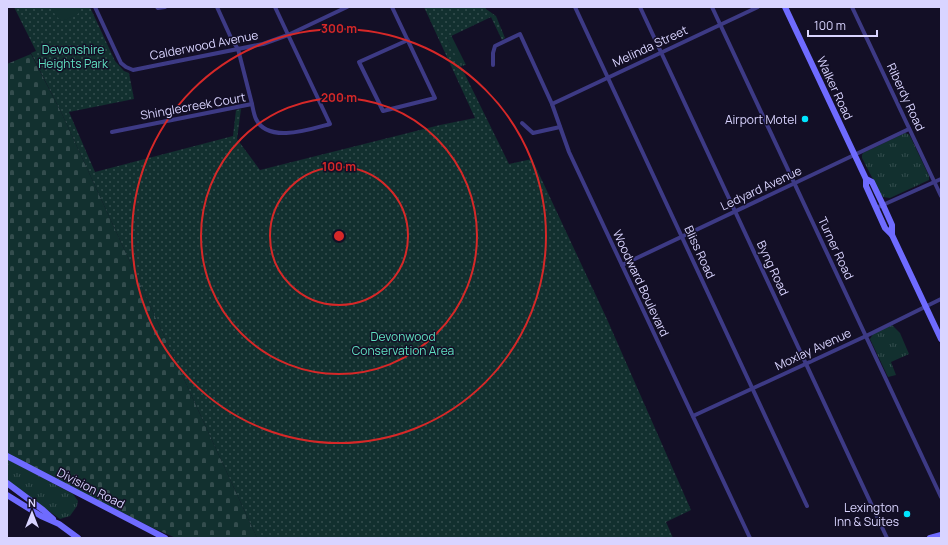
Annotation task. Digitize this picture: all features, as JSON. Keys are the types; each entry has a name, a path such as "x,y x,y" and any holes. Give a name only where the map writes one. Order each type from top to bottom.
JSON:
{"main road":[{"name":"Walker Road","path":"785,7 866,179 866,186 885,228 892,235 941,339"},
{"name":"Walker Road","path":"866,179 872,182 883,205 892,225 892,235"},
{"name":"Division Road","path":"7,456 162,538"},
{"path":"8,484 78,538"},
{"path":"7,495 41,516 58,524"},
{"path":"930,538 941,535"}],"street":[{"name":"Calderwood Avenue","path":"95,7 121,63 133,70 263,44 288,35 347,7"},
{"path":"157,7 165,7"},
{"path":"217,7 232,40 238,49 252,104"},
{"path":"275,7 288,35"},
{"path":"334,7 336,12"},
{"path":"392,7 408,40 435,98 383,111 359,62 408,40"},
{"name":"Bliss Road","path":"575,7 807,506"},
{"name":"Byng Road","path":"640,7 887,538"},
{"name":"Turner Road","path":"712,7 941,497"},
{"name":"Melinda Street","path":"552,104 758,7"},
{"name":"Riberdy Road","path":"852,7 941,196"},
{"name":"Woodward Boulevard","path":"493,65 495,46 520,34 552,104 569,152 750,538"},
{"name":"Shinglecreek Court","path":"112,132 252,104 256,120 264,128 274,132 291,133 330,124 288,35"},
{"path":"522,123 533,133 560,127"},
{"name":"Ledyard Avenue","path":"622,265 910,129"},
{"path":"876,208 941,179"},
{"name":"Moxlay Avenue","path":"693,416 866,336 941,299"}],"green space":[{"name":"Devonwood Conservation Area","path":"14,7 90,7 115,61 124,71 129,73 134,99 69,112 95,172 233,136 236,110 241,109 237,139 260,170 440,125 475,118 424,7 485,7 496,16 505,38 502,40 491,17 447,38 509,164 532,159 606,317 691,510 666,522 673,538 257,538 62,114 31,53 36,51"},
{"path":"52,7 79,7 80,9 78,14 62,21 58,18"},
{"path":"451,35 466,65 460,66 447,38"},
{"path":"31,54 62,114 257,538 176,538 7,455 7,64"},
{"path":"905,133 910,136 929,176 929,180 890,198 883,197 862,158 862,155 863,153"},
{"path":"892,325 900,333 909,354 891,362 896,375 888,377 870,339 873,334"},
{"path":"7,459 73,494 78,501 77,506 70,516 60,519 7,481"}],"place":[{"name":"Airport Motel","path":"805,119"},
{"name":"Lexington Inn & Suites","path":"907,514"}],"park label":[{"name":"Devonshire Heights Park","path":"73,56"}]}
